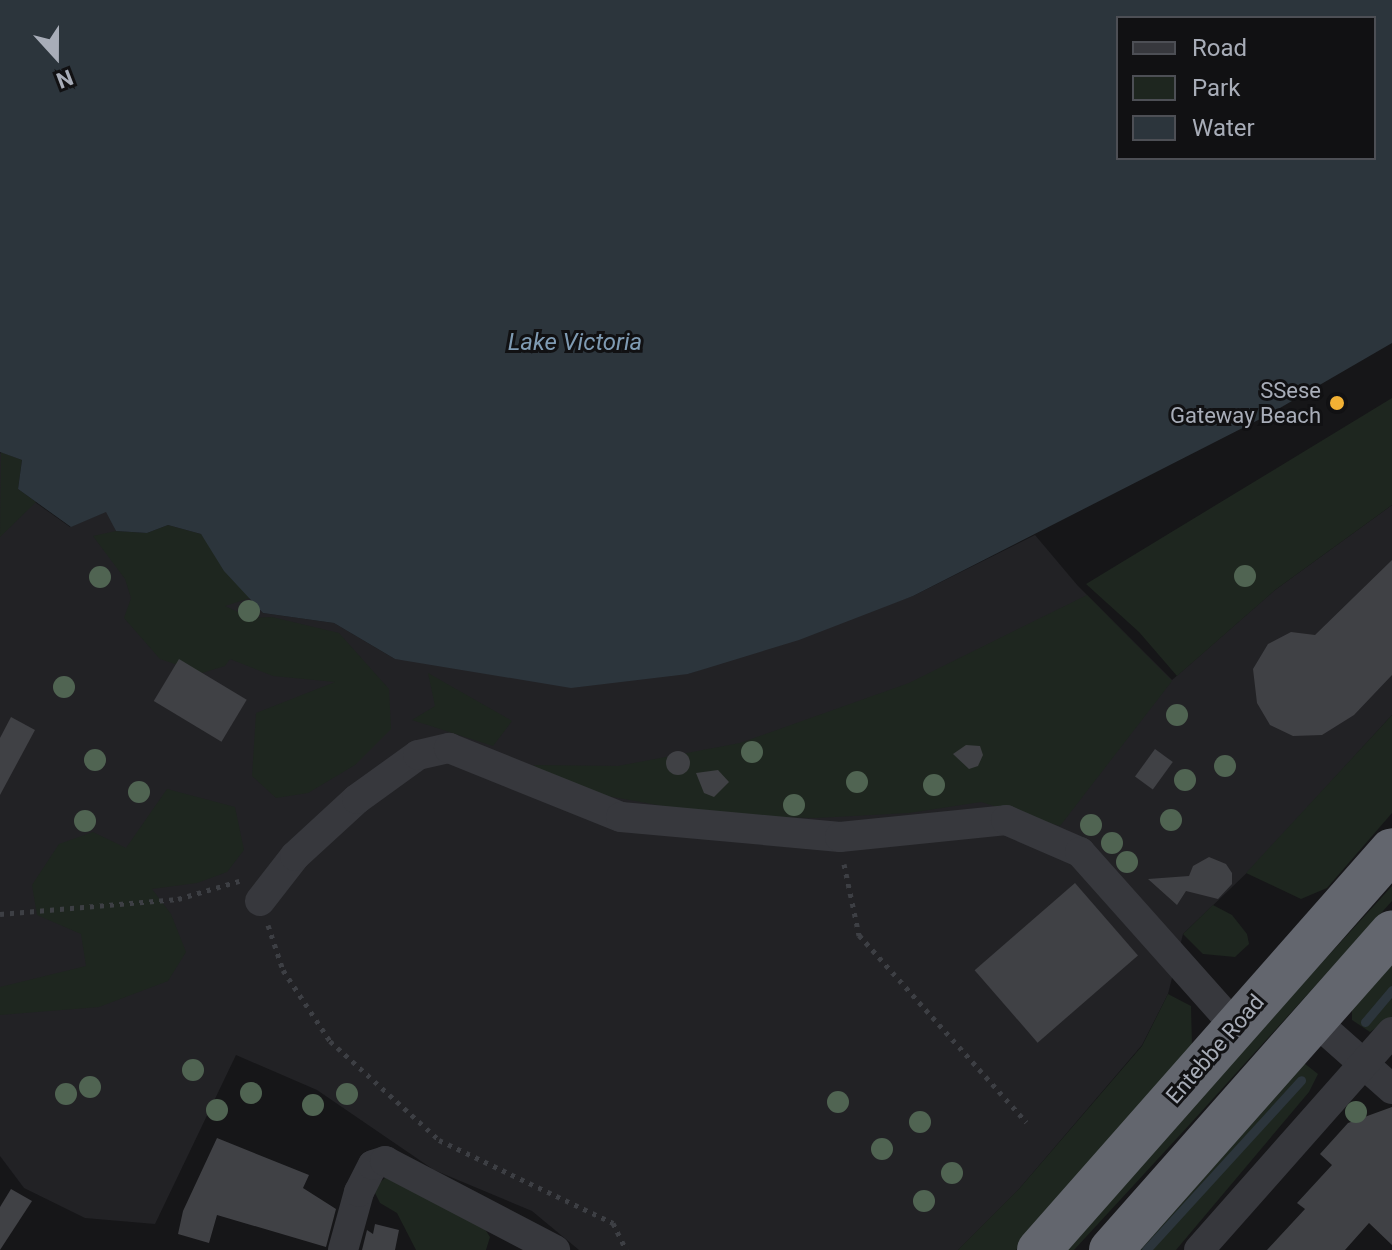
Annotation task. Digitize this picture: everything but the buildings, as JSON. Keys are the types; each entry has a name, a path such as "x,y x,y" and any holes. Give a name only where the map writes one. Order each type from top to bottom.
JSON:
{"highway":[{"name":"Entebbe Road","path":"1039,1250 1392,850"},
{"path":"1111,1250 1392,932"}],"street":[{"path":"260,901 295,856 357,799 418,755 449,748 621,817 840,837 1006,820 1080,852 1235,1026"},
{"path":"1314,1020 1392,1089"},
{"path":"1199,1250 1392,1032"},
{"path":"343,1250 359,1192 373,1165 385,1161 555,1250"}],"path":[{"path":"840,837 859,935 1026,1122"},
{"path":"0,914 178,899 228,887 295,856"},
{"path":"260,901 283,970 330,1041 439,1140 613,1223 626,1250"}],"shaded area":[{"path":"0,452 18,490 70,527 107,511 116,531 224,571 263,613 334,623 395,659 688,674 913,596 1035,535 1078,586 1172,680 1275,590 1392,505 1392,715 1253,867 1183,934 1168,994 1142,1045 1019,1189 958,1250 579,1250 532,1211 434,1170 317,1090 236,1055 155,1224 85,1218 24,1188 0,1156"}],"green space":[{"path":"1392,398 1392,505 1275,590 1177,676 1139,632 1086,584"},
{"path":"1,452 22,460 18,489 36,502 0,537"},
{"path":"168,525 201,534 250,598 225,606 251,618 272,617 339,633 389,689 391,729 355,765 308,793 276,798 252,776 256,713 335,682 273,676 230,659 225,666 202,673 160,659 124,618 131,598 125,579 93,536 116,531 147,533"},
{"path":"1087,595 1172,681 1060,826 981,802 909,813 816,818 713,815 574,790 533,765 618,766 740,743 909,683"},
{"path":"428,673 512,721 493,746 412,720 435,706"},
{"path":"1392,715 1392,813 1327,888 1301,899 1246,873"},
{"path":"167,789 235,807 244,850 227,872 197,883 152,889 171,914 186,952 168,981 99,1007 0,1015 0,987 86,966 81,934 37,915 32,885 59,844 93,832 126,848"},
{"path":"1392,886 1392,901 1191,1123 1074,1250 1059,1250"},
{"path":"1213,905 1232,915 1247,934 1249,944 1235,957 1203,954 1183,934"},
{"path":"1392,957 1392,1017 1370,1032 1352,1020 1352,1010"},
{"path":"1168,994 1191,1006 1192,1045 1016,1250 958,1250 1019,1189 1142,1046"},
{"path":"1304,1063 1318,1074 1309,1092 1176,1250 1124,1250"},
{"path":"386,1177 478,1218 490,1237 486,1250 416,1250 397,1213 380,1203 373,1189"}],"water":[{"name":"Lake Victoria","path":"0,0 1392,0 1392,343 1268,415 913,596 799,640 688,674 571,688 395,659 334,623 263,613 224,571 201,534 168,525 147,533 116,531 106,512 71,527 18,489 22,460 0,452"}],"waterway":[{"path":"1365,1022 1392,990"},
{"path":"1146,1250 1301,1080"}],"place":[{"name":"SSese Gateway Beach","path":"1337,403"}]}
